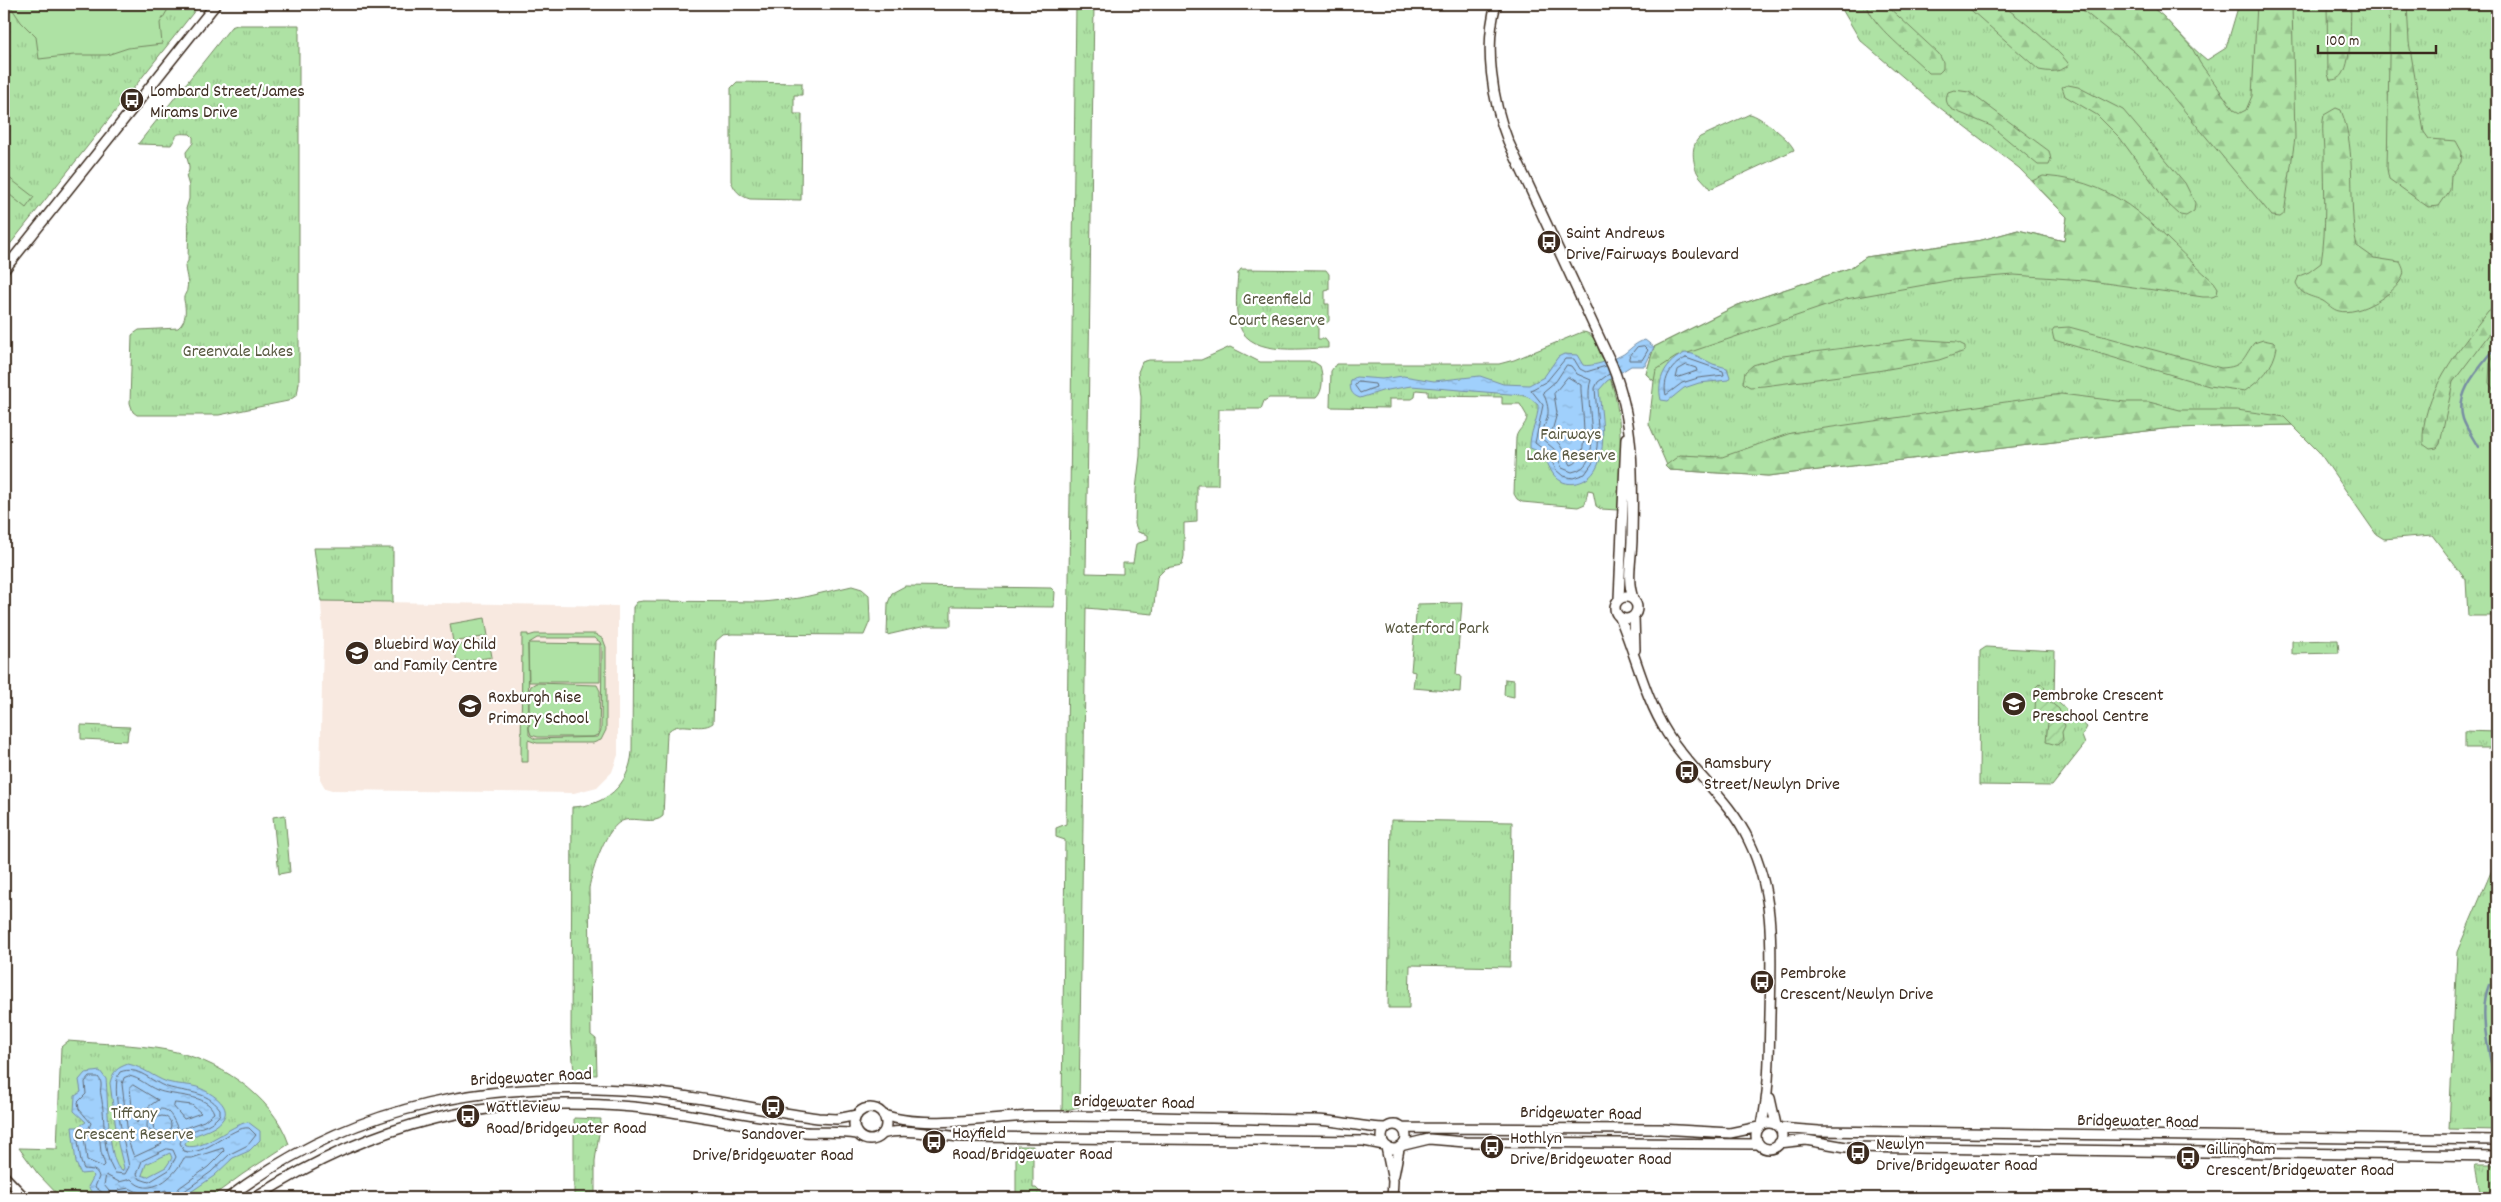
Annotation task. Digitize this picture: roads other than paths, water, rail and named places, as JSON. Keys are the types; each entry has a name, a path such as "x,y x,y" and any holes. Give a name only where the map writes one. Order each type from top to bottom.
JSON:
{"street":[{"path":"4,270 216,4"},
{"path":"1489,4 1492,17 1493,86 1502,127 1606,351 1620,386 1632,455 1632,562 1628,584 1637,606 1634,616 1636,655"},
{"path":"1492,17 1496,4"},
{"path":"1625,410 1619,599 1615,607 1616,614 1620,618 1636,655 1648,696 1667,733 1682,754 1733,812 1750,843 1760,870 1768,899 1771,928 1769,1093 1756,1138 1759,1144 1769,1149 1779,1143 1782,1136 1769,1093"},
{"path":"1619,599 1626,596 1633,598"},
{"path":"1620,618 1628,619 1634,616"},
{"name":"Bridgewater Road","path":"228,1198 278,1164 325,1138 396,1111 487,1093 597,1088 668,1094 806,1117 837,1119 857,1115"},
{"name":"Bridgewater Road","path":"255,1198 330,1154 406,1125 484,1109 581,1104 598,1105 678,1112 794,1131 858,1134"},
{"path":"869,1109 882,1114 885,1124 882,1134 870,1140 858,1134 854,1126 857,1115 869,1109"},
{"path":"396,1111 406,1125"},
{"path":"396,1111 397,1129"},
{"name":"Bridgewater Road","path":"882,1114 891,1118 906,1120 963,1120 1038,1116 1314,1120 1340,1122 1360,1128 1386,1128"},
{"path":"794,1131 795,1115"},
{"path":"804,1132 806,1117"},
{"path":"1760,1126 1770,1122 1778,1126"},
{"path":"1392,1181 1406,1134 1402,1128 1394,1125 1386,1128 1382,1138 1392,1181 1392,1198"},
{"name":"Bridgewater Road","path":"1402,1128 1660,1129 1730,1133 1760,1126"},
{"name":"Bridgewater Road","path":"1778,1126 1813,1131 2497,1141"},
{"name":"Bridgewater Road","path":"882,1134 902,1130 954,1137 1359,1140 1385,1146"},
{"path":"2093,1151 2094,1135"},
{"path":"2216,1137 2216,1152"},
{"name":"Bridgewater Road","path":"1401,1147 1436,1139 1465,1142 1759,1144"},
{"path":"2442,1139 2481,1147 2480,1151 2474,1155"},
{"name":"Bridgewater Road","path":"1779,1143 1806,1140 1846,1147 2497,1156"},
{"path":"2497,1141 2495,1146 2497,1150"},
{"path":"1385,1146 1392,1150 1401,1147"},
{"path":"4,1176 26,1198"}],"water":[{"path":"1645,340 1654,347 1645,366 1631,366 1607,381 1599,390 1603,440 1598,465 1592,474 1583,481 1569,484 1556,477 1542,455 1530,448 1538,405 1530,398 1522,395 1411,386 1382,391 1360,398 1353,393 1350,386 1351,380 1356,377 1382,379 1403,376 1434,381 1480,376 1503,384 1529,385 1544,377 1558,357 1564,354 1577,355 1583,365 1587,366 1617,357"},
{"path":"1685,353 1693,354 1713,364 1727,368 1730,377 1728,380 1699,383 1684,388 1668,401 1661,400 1660,385 1664,372 1678,356"},
{"path":"128,1064 167,1082 197,1087 213,1095 222,1104 225,1114 219,1124 188,1139 185,1143 186,1146 201,1145 248,1122 260,1131 260,1140 249,1151 233,1158 214,1176 182,1198 100,1198 95,1196 88,1187 94,1176 91,1173 81,1174 76,1163 72,1127 78,1127 86,1122 74,1111 75,1096 81,1092 79,1080 85,1073 100,1071 106,1079 113,1156 122,1171 124,1168 118,1144 110,1083 114,1073","holes":["170,1153 172,1158 166,1167 147,1177 142,1175 146,1164"]}],"waterway":[{"path":"2478,447 2463,419 2462,399 2471,380 2497,346"},
{"path":"2495,974 2497,969"},
{"path":"2489,985 2484,1009 2486,1037 2497,1090"}],"place":[{"name":"Lombard Street/James Mirams Drive","path":"132,100"},
{"name":"Saint Andrews Drive/Fairways Boulevard","path":"1549,242"},
{"name":"Bluebird Way Child and Family Centre","path":"357,653"},
{"name":"Pembroke Crescent Preschool Centre","path":"2014,704"},
{"name":"Roxburgh Rise Primary School","path":"470,706"},
{"name":"Ramsbury Street/Newlyn Drive","path":"1687,772"},
{"name":"Pembroke Crescent/Newlyn Drive","path":"1762,982"},
{"name":"Sandover Drive/Bridgewater Road","path":"773,1107"},
{"name":"Wattleview Road/Bridgewater Road","path":"468,1116"},
{"name":"Hayfield Road/Bridgewater Road","path":"934,1142"},
{"name":"Hothlyn Drive/Bridgewater Road","path":"1492,1147"},
{"name":"Newlyn Drive/Bridgewater Road","path":"1858,1153"},
{"name":"Gillingham Crescent/Bridgewater Road","path":"2188,1158"}],"park label":[{"name":"Greenfield Court Reserve","path":"1277,308"},
{"name":"Greenvale Lakes","path":"238,350"},
{"name":"Fairways Lake Reserve","path":"1571,443"},
{"name":"Waterford Park","path":"1437,627"},
{"name":"Tiffany Crescent Reserve","path":"134,1122"}]}
